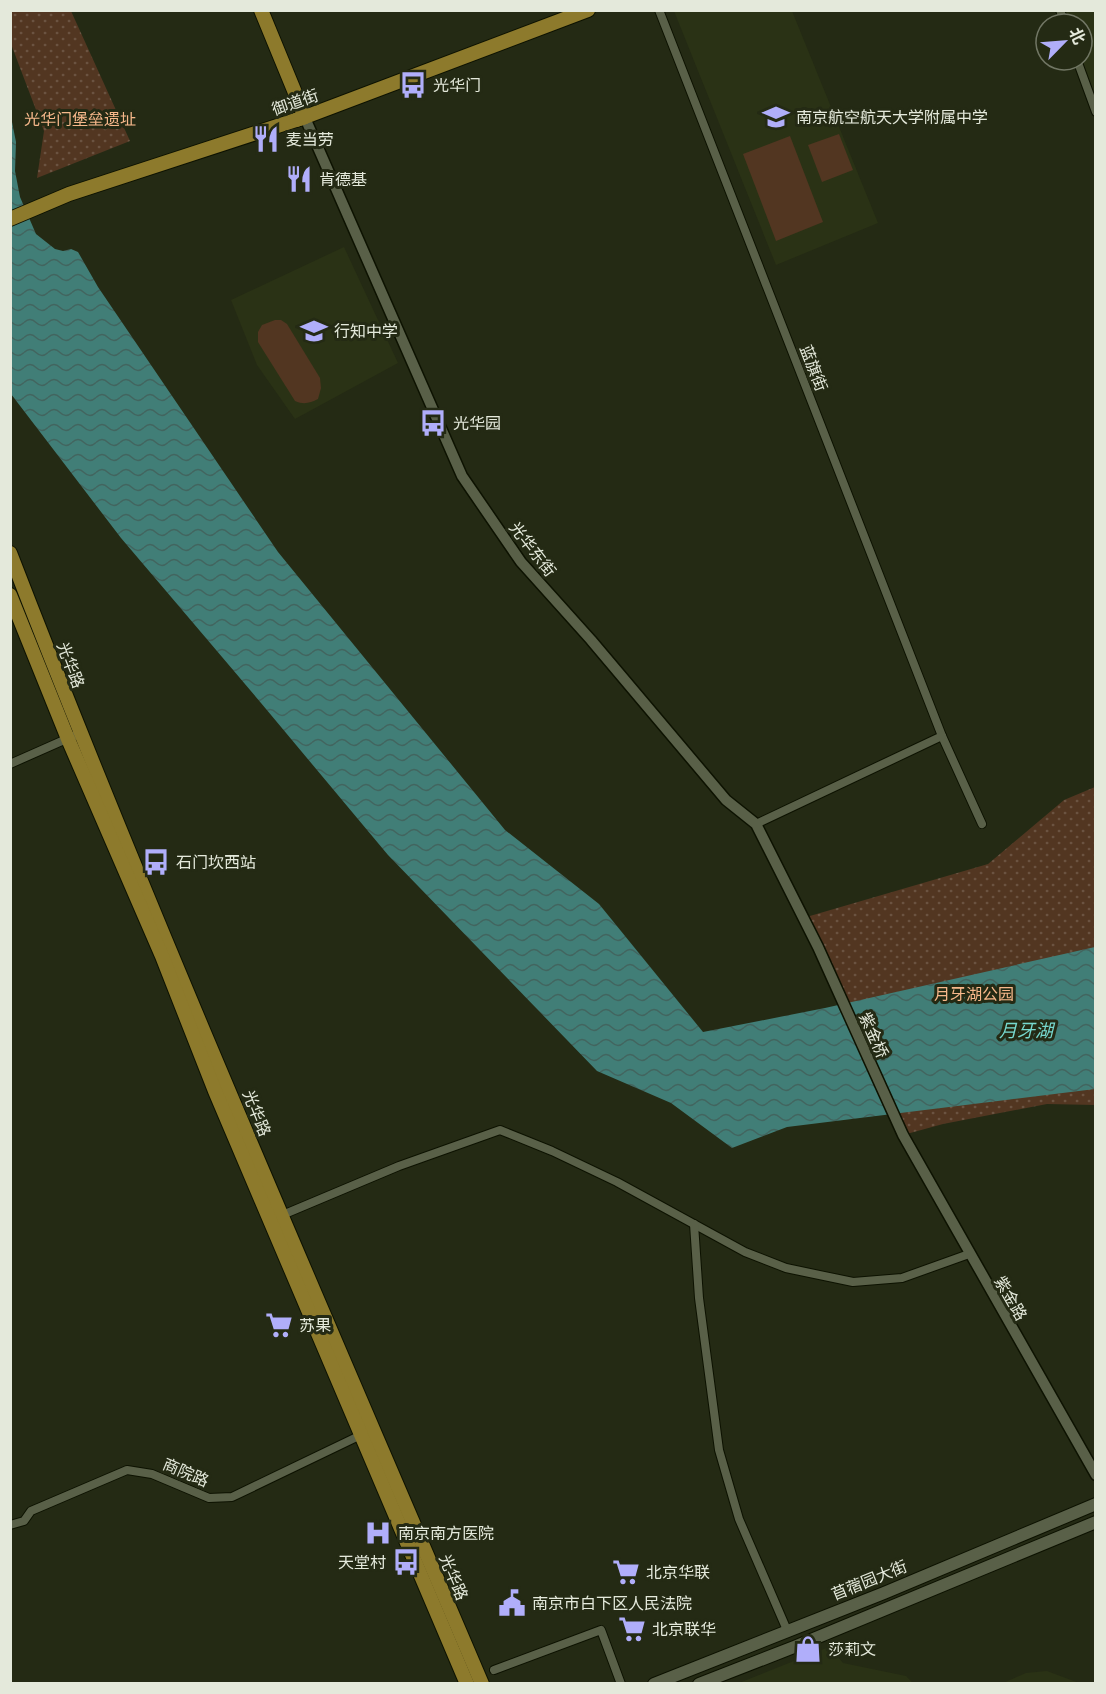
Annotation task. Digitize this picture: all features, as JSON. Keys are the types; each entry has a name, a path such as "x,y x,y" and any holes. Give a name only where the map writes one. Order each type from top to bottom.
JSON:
{"main road":[{"path":"261,10 302,111"},
{"name":"御道街","path":"10,219 69,194 588,10"},
{"name":"光华路","path":"10,553 74,736"},
{"name":"光华路","path":"10,595 74,736 276,1216 482,1683"},
{"name":"光华路","path":"276,1216 361,1435 467,1683"},
{"name":"苜蓿园大街","path":"654,1683 895,1589 1095,1504"},
{"name":"苜蓿园大街","path":"699,1683 794,1647 1095,1522"}],"street":[{"name":"蓝旗街","path":"659,10 942,736 982,824"},
{"path":"1081,72 1095,112"},
{"name":"光华东街","path":"302,111 462,476 521,562 591,640 726,800 756,824 818,947"},
{"path":"10,764 74,736"},
{"path":"756,824 942,736"},
{"name":"紫金桥","path":"818,947 903,1135"},
{"path":"276,1216 500,1130 571,1160 745,1252 786,1268 853,1282 902,1278 969,1254"},
{"name":"紫金路","path":"903,1135 1095,1475"},
{"path":"694,1224 699,1298 719,1450 739,1519 787,1630"},
{"name":"商院路","path":"10,1526 24,1521 31,1511 127,1470 152,1474 209,1498 232,1497 361,1435"},
{"path":"494,1670 601,1630 621,1683"}],"shaded area":[{"name":"南京航空航天大学附属中学","path":"674,11 792,11 878,223 776,265"},
{"path":"1095,11 1095,106 1084,72 1094,72 1094,12 1063,12"},
{"name":"行知中学","path":"344,247 398,363 295,419 257,365 231,300"},
{"path":"829,1647 843,1663 906,1676 913,1683 739,1683"},
{"path":"1047,1671 1079,1683 1003,1683 1026,1673"}],"green space":[{"name":"光华门堡垒遗址","path":"11,10 71,11 130,141 37,178 44,131 11,44"},
{"path":"839,134 853,170 822,182 808,145"},
{"path":"790,136 823,222 776,241 743,154"},
{"path":"281,320 287,324 320,378 321,388 318,399 312,402 295,401 258,342 258,332 262,325"},
{"name":"月牙湖公园","path":"1095,787 1095,1105 1047,1104 943,1124 903,1135 803,918 988,864 1064,800"}],"water":[{"name":"月牙湖","path":"10,112 16,142 15,171 20,197 36,234 55,249 63,251 71,249 78,252 98,287 278,552 505,830 599,904 703,1032 825,1008 1095,947 1095,1089 787,1127 732,1148 671,1103 597,1071 388,855 121,538 11,394"}],"place":[{"name":"光华门","path":"413,85"},
{"name":"南京航空航天大学附属中学","path":"776,117"},
{"name":"麦当劳","path":"266,139"},
{"name":"肯德基","path":"299,179"},
{"name":"行知中学","path":"314,331"},
{"name":"光华园","path":"433,423"},
{"name":"石门坎西站","path":"156,862"},
{"name":"苏果","path":"279,1325"},
{"name":"南京南方医院","path":"378,1533"},
{"name":"天堂村","path":"406,1562"},
{"name":"北京华联","path":"626,1572"},
{"name":"南京市白下区人民法院","path":"512,1603"},
{"name":"北京联华","path":"632,1629"},
{"name":"莎莉文","path":"808,1649"}]}
